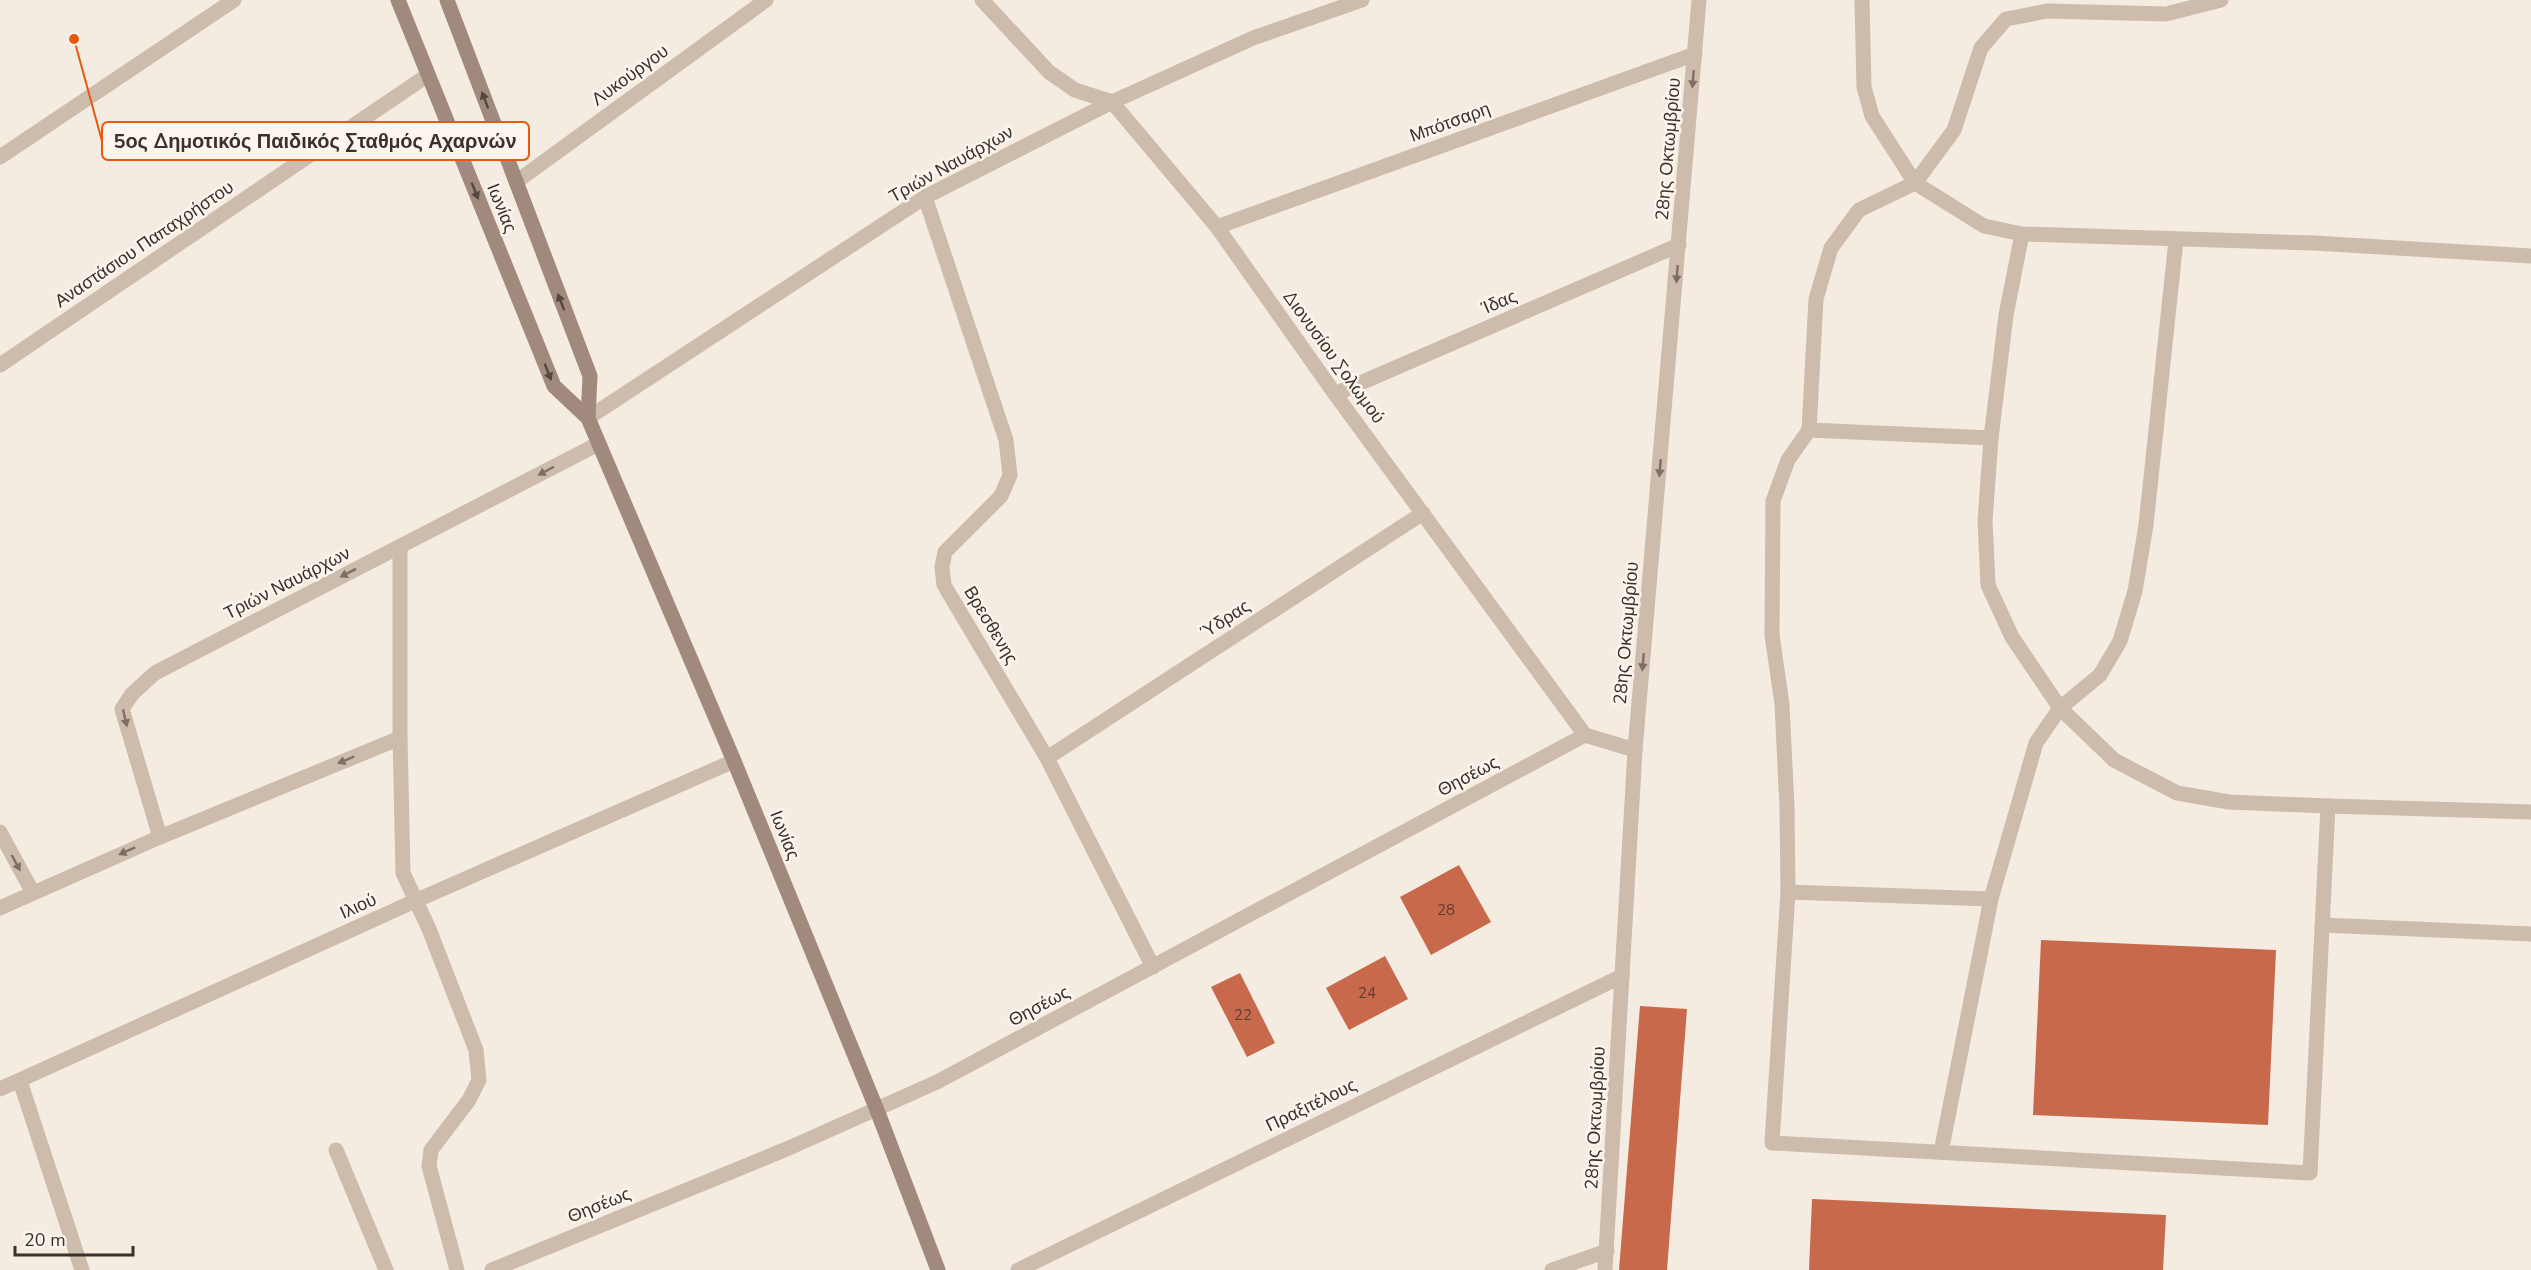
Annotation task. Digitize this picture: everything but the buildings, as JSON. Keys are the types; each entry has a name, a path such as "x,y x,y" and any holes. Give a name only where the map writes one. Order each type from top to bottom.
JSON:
{"main road":[{"name":"Ιωνίας","path":"398,0 554,386 588,418"},
{"name":"Ιωνίας","path":"447,0 590,376 588,418 598,444 734,761 877,1110 938,1270"}],"street":[{"path":"0,157 234,0"},
{"name":"Λυκούργου","path":"516,182 766,0"},
{"path":"982,0 1049,72 1075,90 1112,102"},
{"name":"Τριών Ναυάρχων","path":"588,418 926,197 1112,102 1253,39 1362,0"},
{"name":"28ης Οκτωμβρίου","path":"1605,1270 1635,750 1699,0"},
{"path":"1862,0 1864,87 1872,116 1915,183 1984,226 2022,234 2314,243 2531,256"},
{"path":"2222,0 2166,14 2047,11 2006,20 1981,48 1954,130 1915,183 1859,210 1831,248 1816,299 1809,430 1788,460 1773,501 1772,635 1782,704 1788,892 1772,1143 2310,1173 2328,806"},
{"name":"Μπότσαρη","path":"1217,227 1695,54"},
{"name":"Αναστάσιου Παπαχρήστου","path":"0,364 428,75"},
{"name":"Διονυσίου Σολωμού","path":"1112,102 1217,227 1335,394 1585,735"},
{"name":"Βρεσθενης","path":"926,197 1006,440 1010,475 1001,496 945,552 942,567 944,585 1047,758 1153,967"},
{"path":"2022,234 2006,315 1991,438 1985,521 1988,585 2012,637 2060,708 2114,760 2177,793 2229,802 2531,812"},
{"path":"1941,1152 1991,899 2036,743 2060,708 2100,675 2120,641 2135,591 2146,525 2176,240"},
{"name":"Ίδας","path":"1335,394 1679,245"},
{"path":"1809,430 1991,438"},
{"name":"Τριών Ναυάρχων","path":"160,837 122,709 132,694 155,673 598,444"},
{"name":"Ύδρας","path":"1047,758 1423,513"},
{"path":"400,547 403,873 429,929 476,1050 480,1080 469,1100 431,1150 429,1166 456,1270"},
{"path":"1585,735 1635,750"},
{"name":"Θησέως","path":"492,1270 877,1110 936,1083 1585,735"},
{"path":"0,908 160,837 400,738"},
{"name":"Ιλιού","path":"0,1089 415,901 734,761"},
{"path":"0,832 33,893"},
{"path":"1788,892 1991,899"},
{"path":"2322,925 2531,934"},
{"name":"Πραξιτέλους","path":"1018,1270 1622,976"},
{"path":"20,1081 82,1270"},
{"path":"336,1150 386,1270"},
{"path":"1552,1270 1607,1251"}],"place":[{"name":"5ος Δημοτικός Παιδικός Σταθμός Αχαρνών","path":"74,39"}]}
